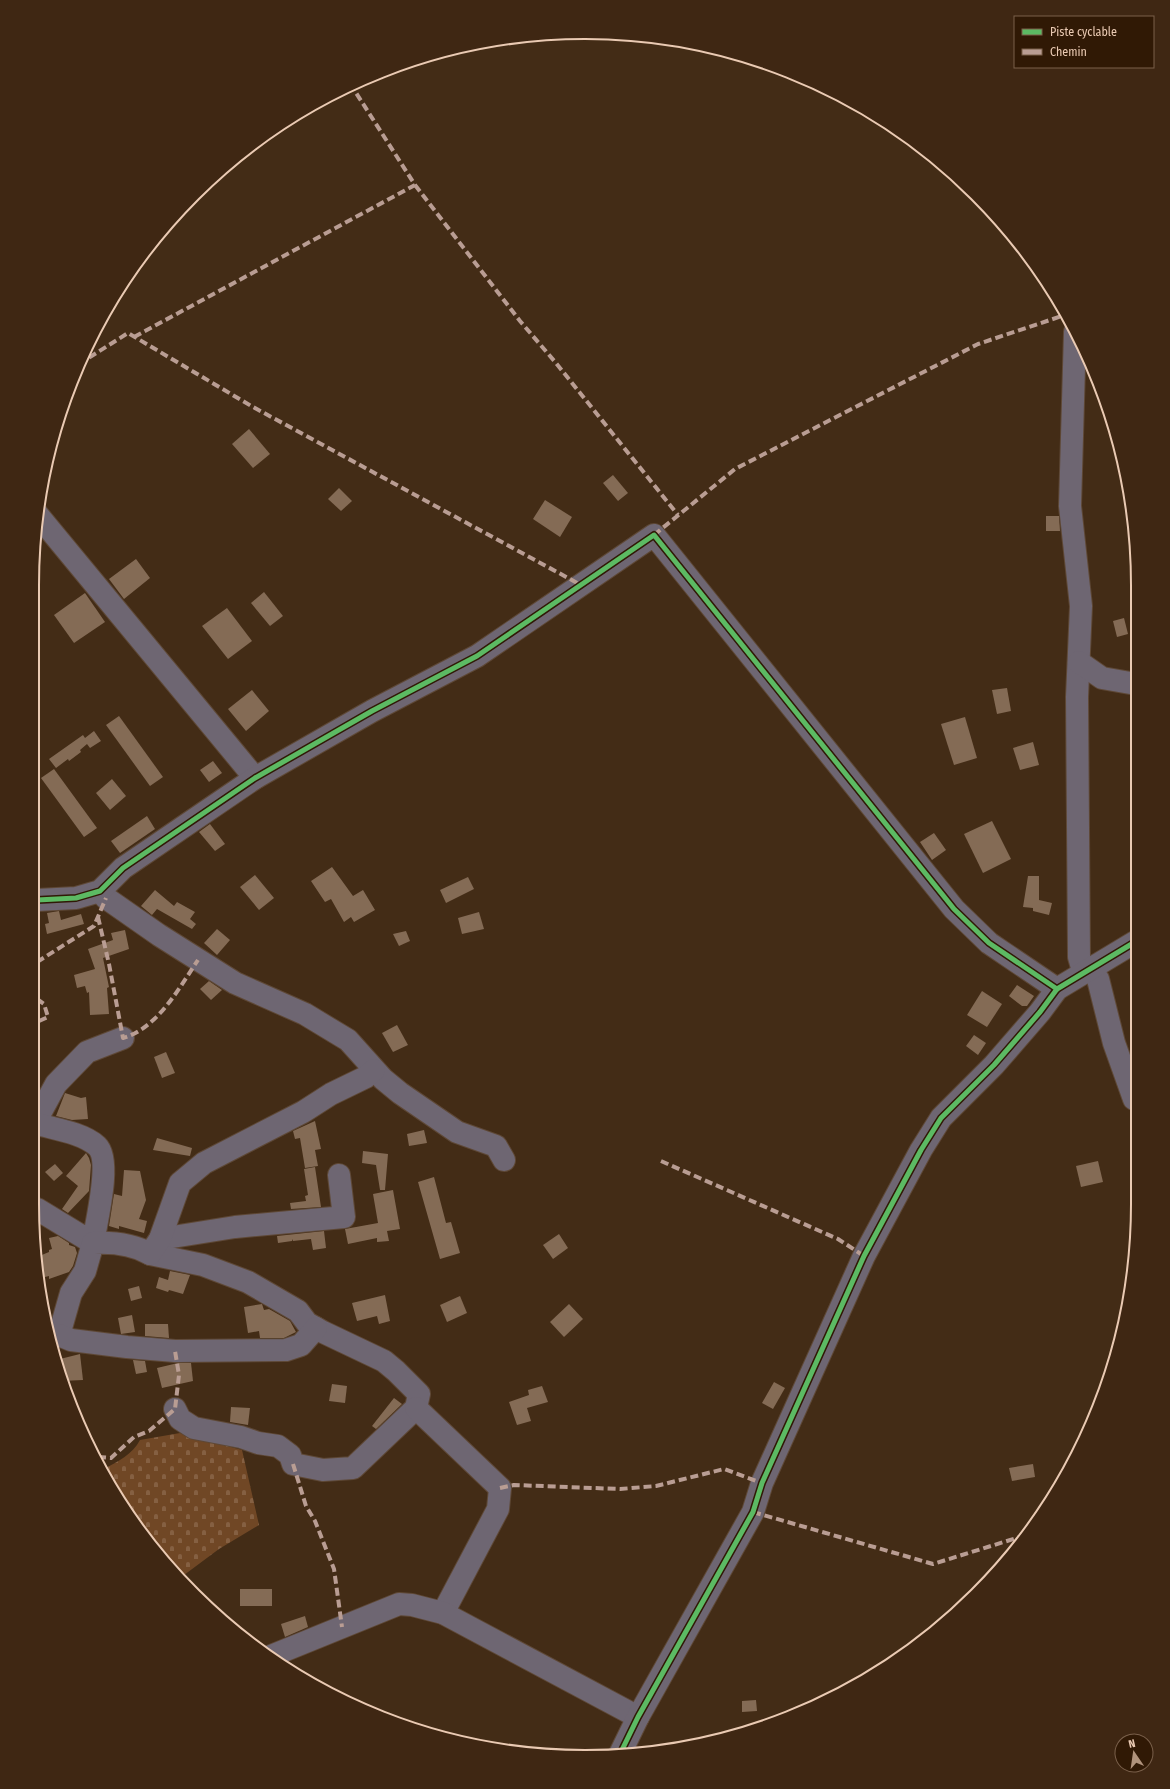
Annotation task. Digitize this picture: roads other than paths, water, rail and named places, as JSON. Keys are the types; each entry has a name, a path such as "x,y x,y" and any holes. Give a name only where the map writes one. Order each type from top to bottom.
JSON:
{"street":[{"path":"1078,350 1070,506 1081,606 1077,853 1079,958 1081,964 1090,969 1098,979 1114,1043 1131,1091"},
{"path":"43,521 255,778"},
{"path":"39,900 76,898 100,891 123,868 255,778 372,711 477,656 654,535 954,909 989,943 1057,989"},
{"path":"1079,662 1102,678 1131,683"},
{"path":"100,891 106,898 159,935 235,983 306,1014 348,1040 374,1070 400,1093 457,1132 496,1146 504,1160"},
{"path":"622,1749 638,1717 753,1512 762,1483 844,1297 864,1256 941,1118 994,1065 1040,1012 1057,989 1131,944"},
{"path":"39,1116 56,1084 87,1052 123,1038"},
{"path":"155,1246 180,1183 204,1163 303,1112 331,1094 366,1077 374,1070"},
{"path":"39,1125 82,1137 97,1146 101,1151 104,1174 93,1242 85,1270 71,1293 55,1334"},
{"path":"39,1210 93,1242 107,1242 138,1247 155,1246 235,1227 344,1217 339,1175"},
{"path":"155,1246 203,1266 248,1282 298,1311 307,1323 384,1361 419,1394 416,1408 353,1468 323,1470 293,1464 290,1455 278,1446 258,1443 241,1437 194,1428 180,1418 175,1409"},
{"path":"55,1335 71,1340 175,1351 286,1350 301,1345 316,1328"},
{"path":"416,1408 500,1488 498,1509 443,1613"},
{"path":"276,1654 399,1604 412,1605 443,1613 638,1717"}]}
